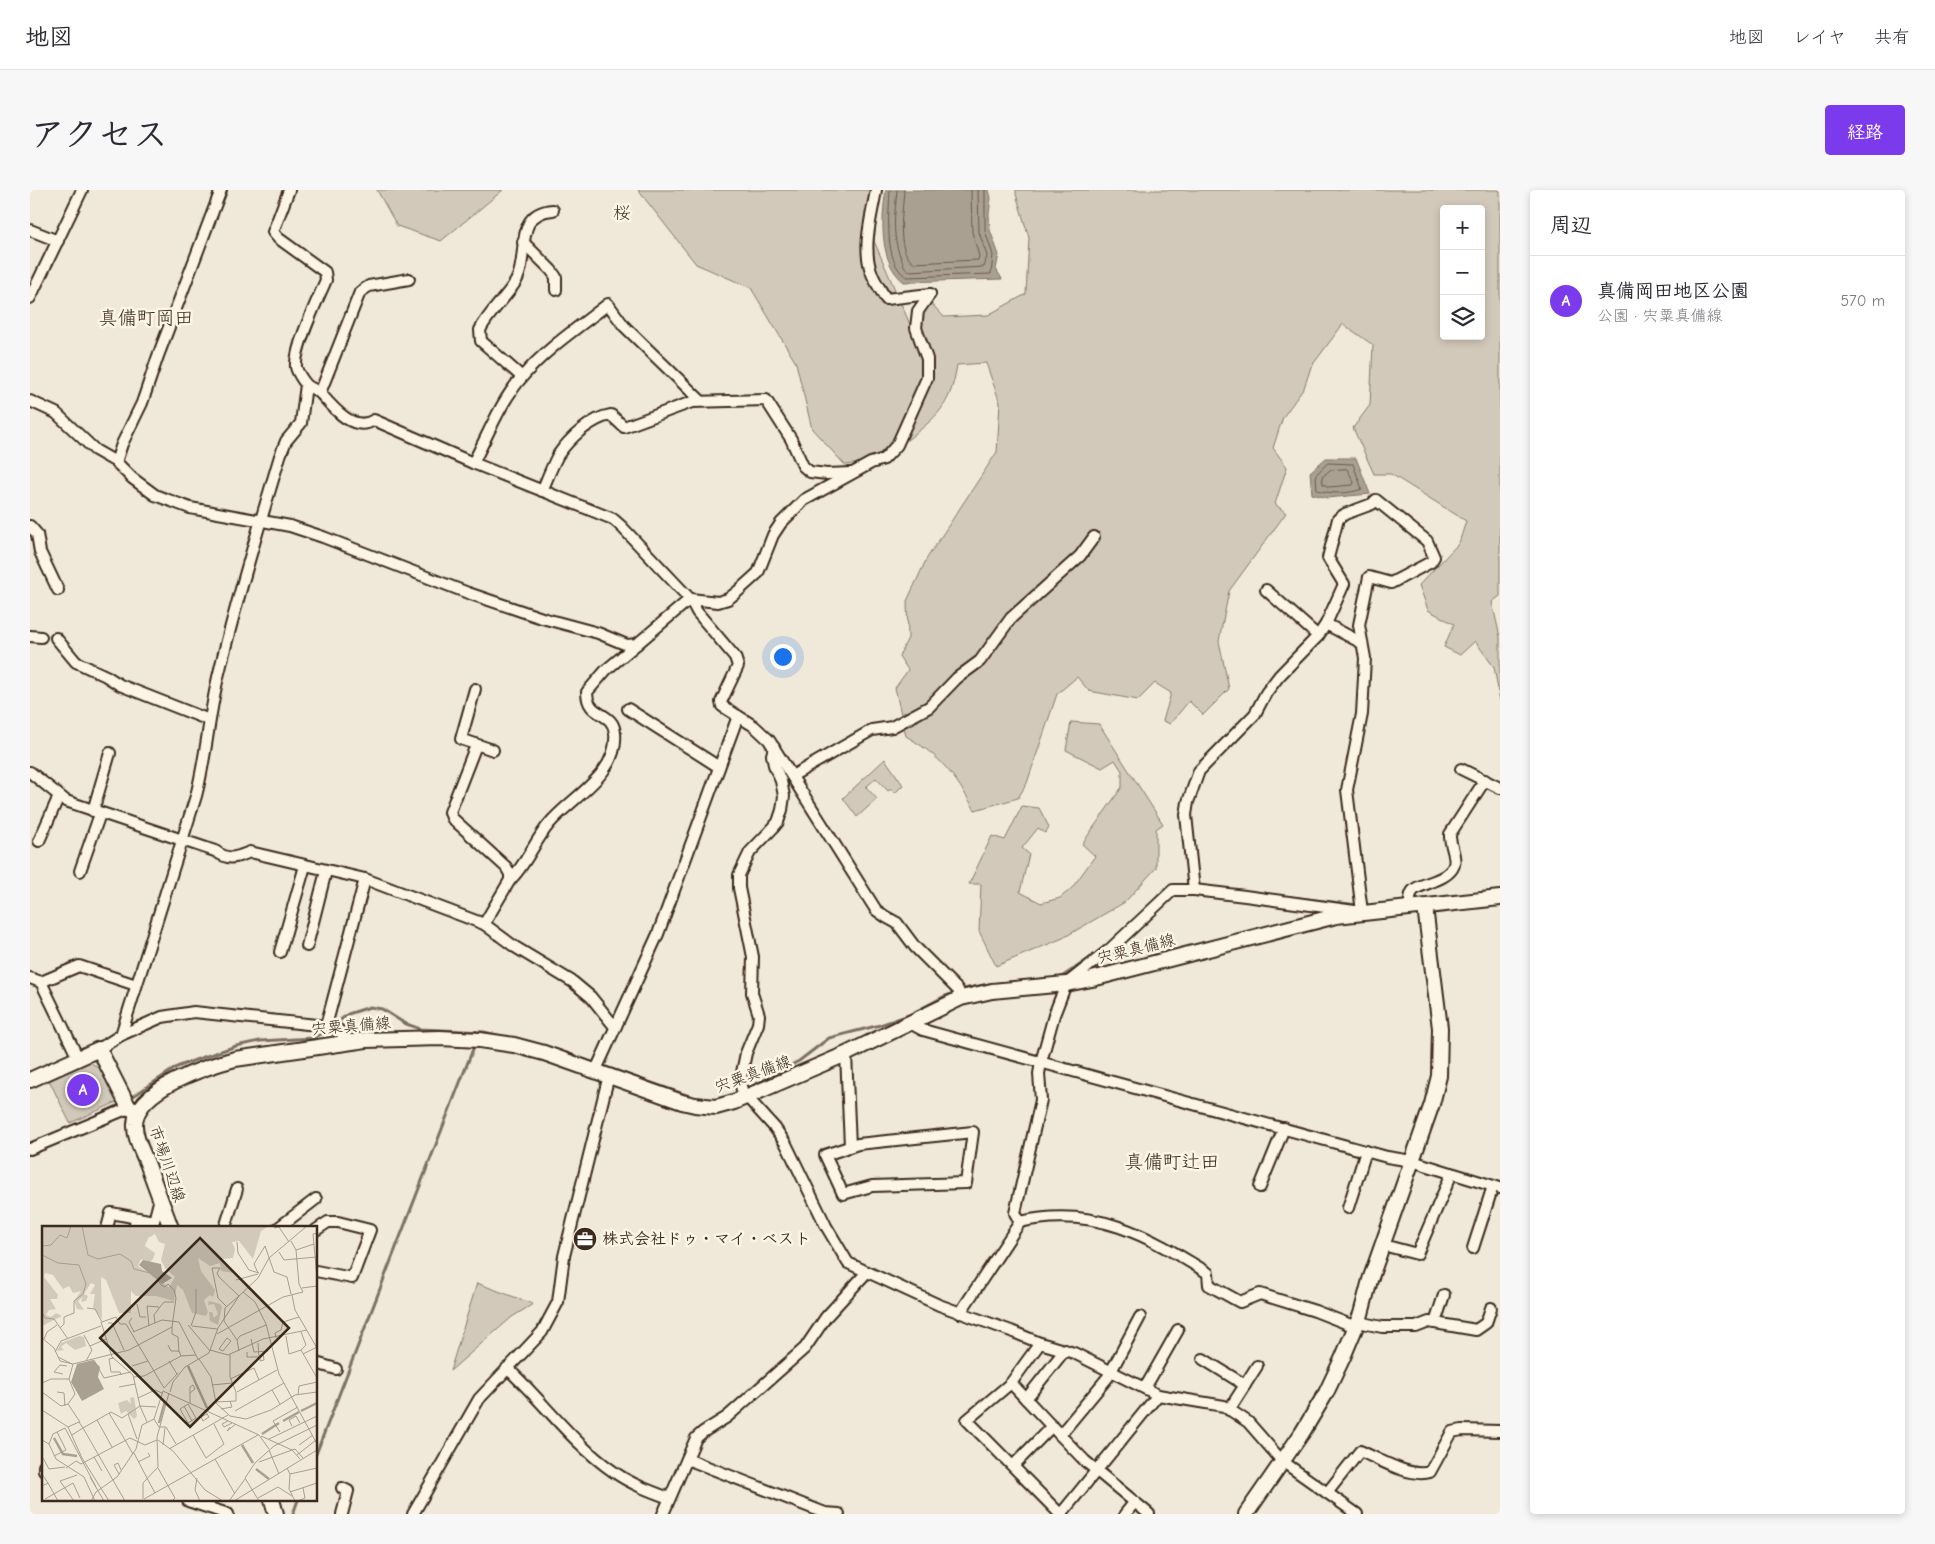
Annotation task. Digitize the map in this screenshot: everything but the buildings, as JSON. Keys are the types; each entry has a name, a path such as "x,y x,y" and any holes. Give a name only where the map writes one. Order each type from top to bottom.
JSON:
{"main road":[{"name":"宍粟真備線","path":"133,1109 162,1089 214,1064 255,1054 352,1042 440,1038 480,1040 514,1045 597,1067 609,1075 695,1105 724,1106 743,1095 846,1054 910,1023 959,994 1066,984 1362,908 1410,905 1425,907 1500,898"},
{"path":"1246,1514 1326,1394 1357,1324 1382,1245 1432,1104 1439,1076 1440,1028 1425,907"},
{"path":"30,1080 99,1049 133,1109"},
{"name":"市場川辺線","path":"133,1109 135,1130 170,1226"}],"street":[{"path":"30,298 82,190"},
{"path":"116,462 122,444 142,403 149,379 221,190"},
{"path":"289,190 273,232 278,238 325,272 326,280 297,355 296,369 306,386 320,393 324,399 346,418 358,424 369,423 374,420 613,519 690,599 697,612 735,657 738,666 722,706 754,726 769,740 876,910 898,923 915,947 959,994"},
{"path":"484,924 510,880 519,872 533,845 549,824 565,806 584,792 610,759 615,746 615,731 609,719 591,708 587,700 587,692 606,670 690,599 718,602 728,599 737,592 758,573 773,535 781,523 804,500 854,472 884,459 897,445 927,378 927,359 916,328 918,311 930,294 886,299 871,272 868,256 869,230 876,190"},
{"path":"522,376 481,341 480,330 517,280 527,226 544,210 553,210"},
{"path":"30,230 58,241"},
{"path":"523,242 556,277 556,290"},
{"path":"320,393 360,292 369,286 409,279"},
{"path":"473,462 506,399 522,376 557,344 608,304 624,326 701,401"},
{"path":"121,1035 183,840 203,769 209,720 220,668 280,456 286,441 301,423 306,386"},
{"path":"542,491 559,455 575,436 593,423 611,416 624,427 701,401 766,400 791,439 803,466 810,472 827,474 854,472"},
{"path":"30,401 56,413 95,450 116,462 132,478 155,495 190,508 290,526 323,536 468,593 542,618 598,633 627,645 637,644"},
{"path":"1020,1222 1015,1213 1041,1100 1039,1074 1041,1062 1054,1015 1066,984 1109,950 1170,891 1193,886 1334,907 1362,908 1347,790 1362,714 1365,658 1359,625 1369,577 1391,583 1431,562 1434,557 1427,541 1376,500 1372,504 1345,514 1338,519 1328,558 1344,584 1326,624 1318,636 1279,676 1266,693 1255,714 1199,771 1188,802 1186,815 1193,886"},
{"path":"30,526 37,534 40,552 58,590"},
{"path":"792,776 872,730 892,727 928,706 957,678 980,661 1012,618 1080,556 1094,536"},
{"path":"1266,590 1318,636"},
{"path":"1326,624 1362,643"},
{"path":"30,636 41,637"},
{"path":"56,638 76,662 106,676 120,686 209,720"},
{"path":"475,689 461,739 493,750"},
{"path":"628,710 719,767"},
{"path":"597,1067 658,934 738,716"},
{"path":"476,745 450,812 452,818 506,867 510,874 510,880"},
{"path":"774,747 772,755 774,765 781,781 784,796 782,810 778,822 750,852 739,875 739,888 753,957 752,993 759,1015 758,1024 746,1053 740,1082 743,1095 774,1128 786,1144 826,1226 848,1264 960,1313 1040,1343 1074,1353 1158,1395 1224,1406 1248,1422 1282,1461 1356,1514"},
{"path":"80,871 97,812 110,753"},
{"path":"1461,769 1500,788"},
{"path":"30,772 66,801 215,850 232,859 250,852 365,879 484,924 515,948 572,982 591,997 615,1027"},
{"path":"1410,905 1410,894 1414,889 1431,884 1453,868 1454,861 1449,840 1450,834 1485,780"},
{"path":"39,841 59,796"},
{"path":"280,952 305,866"},
{"path":"307,946 326,871"},
{"path":"330,1027 365,879"},
{"path":"30,978 42,982 79,966 136,985"},
{"path":"42,982 78,1058"},
{"path":"99,1049 121,1035 162,1017 194,1012 330,1027 341,1032 352,1042"},
{"path":"910,1023 923,1030 1366,1151 1412,1161 1496,1187 1473,1248"},
{"path":"846,1054 850,1146"},
{"path":"413,1514 479,1399 542,1332 558,1302 564,1256 609,1075"},
{"path":"30,1150 133,1109"},
{"path":"1260,1187 1284,1128"},
{"path":"973,1132 966,1183 872,1186 843,1194 825,1155 850,1146 868,1143 973,1132"},
{"path":"1348,1208 1366,1151"},
{"path":"1382,1245 1417,1254 1452,1173"},
{"path":"226,1226 237,1189"},
{"path":"108,1226 111,1213 136,1223 154,1221 160,1198"},
{"path":"281,1226 316,1199"},
{"path":"960,1313 1020,1222 1034,1219 1078,1217 1097,1220 1163,1245 1208,1273 1209,1285 1240,1302 1260,1294 1357,1324 1382,1327 1416,1327 1425,1323 1435,1323 1476,1330 1486,1324 1491,1308"},
{"path":"318,1229 328,1222 338,1222 370,1230 352,1278 318,1271"},
{"path":"663,1514 696,1438 727,1417 805,1348 826,1316 867,1272"},
{"path":"1435,1323 1444,1294"},
{"path":"1060,1435 1108,1377 1140,1317"},
{"path":"1145,1388 1178,1330"},
{"path":"1040,1343 1011,1383 967,1420 1060,1514 1158,1395"},
{"path":"1026,1398 1065,1350"},
{"path":"1204,1359 1245,1385"},
{"path":"318,1363 336,1369"},
{"path":"1229,1410 1257,1366"},
{"path":"507,1368 567,1432 592,1455 615,1473 641,1487 669,1498"},
{"path":"1011,1383 1085,1461 1149,1514"},
{"path":"1013,1466 1052,1426"},
{"path":"1327,1493 1360,1450 1413,1474 1423,1474 1430,1472 1452,1432 1462,1430 1500,1432"},
{"path":"687,1459 825,1513 839,1514"},
{"path":"342,1488 348,1490 342,1514"},
{"path":"188,1502 228,1514"},
{"path":"1125,1514 1134,1503"}],"shaded area":[{"path":"377,190 503,190 441,241 397,226"},
{"path":"638,190 880,190 874,241 920,351 923,377 894,443 883,456 863,463 845,465 812,429 796,363 751,288 696,264"},
{"path":"1016,190 1500,190 1500,596 1492,602 1500,637 1500,701 1494,667 1475,641 1460,655 1444,647 1454,624 1428,610 1419,585 1459,543 1466,521 1391,474 1374,474 1353,428 1370,405 1373,345 1343,324 1311,367 1304,388 1283,417 1273,448 1287,467 1275,504 1286,513 1229,591 1219,641 1229,689 1203,715 1189,701 1170,724 1163,721 1171,693 1155,683 1138,700 1089,691 1077,677 1057,694 1027,783 1018,798 975,810 946,768 919,744 906,736 895,688 908,670 899,656 908,638 907,601 927,558 997,452 1000,403 986,363 957,365 950,393 939,412 900,446 931,378 932,360 922,333 922,316 930,302 944,317 988,315 1026,294 1029,238"},
{"path":"1071,722 1099,724 1163,824 1156,829 1156,868 1125,902 1063,938 996,966 979,931 981,884 969,884 992,836 1005,840 1022,806 1039,808 1049,827 1045,833 1038,828 1022,848 1029,854 1020,892 1041,903 1060,898 1072,888 1095,856 1082,844 1122,787 1122,771 1115,760 1102,768 1066,750"},
{"path":"885,759 903,785 895,793 891,789 888,791 876,778 866,787 877,799 857,817 843,798"},
{"path":"88,1061 101,1069 117,1102 70,1123 48,1078"},
{"path":"477,1283 533,1304 512,1317 450,1371"}],"water":[{"path":"886,190 989,190 991,198 990,230 999,255 996,269 1002,279 904,282 890,264 886,252 883,214"},
{"path":"1326,458 1356,458 1370,494 1327,498 1312,494 1310,472"}],"waterway":[{"path":"1154,901 1165,889 1179,885 1234,890"},
{"path":"1290,897 1358,905"},
{"path":"1060,978 1098,953"},
{"path":"747,1089 799,1061 829,1038 880,1025 909,1015 943,997 968,988 1018,982"},
{"path":"333,1026 348,1014 370,1007 382,1009 404,1023 420,1029 484,1032 510,1038"},
{"path":"129,1099 177,1067 198,1059 236,1046 260,1041 313,1038 329,1030"},
{"path":"541,1045 698,1099"},
{"path":"318,1449 473,1049"},
{"path":"726,1097 741,1091"},
{"path":"76,1125 121,1104"},
{"path":"293,1514 297,1502"}],"place":[{"name":"真備岡田地区公園","path":"83,1090"},
{"name":"株式会社ドゥ・マイ・ベスト","path":"585,1239"}],"district":[{"name":"桜","path":"622,213"},
{"name":"真備町岡田","path":"146,318"},
{"name":"真備町辻田","path":"1172,1162"}]}
